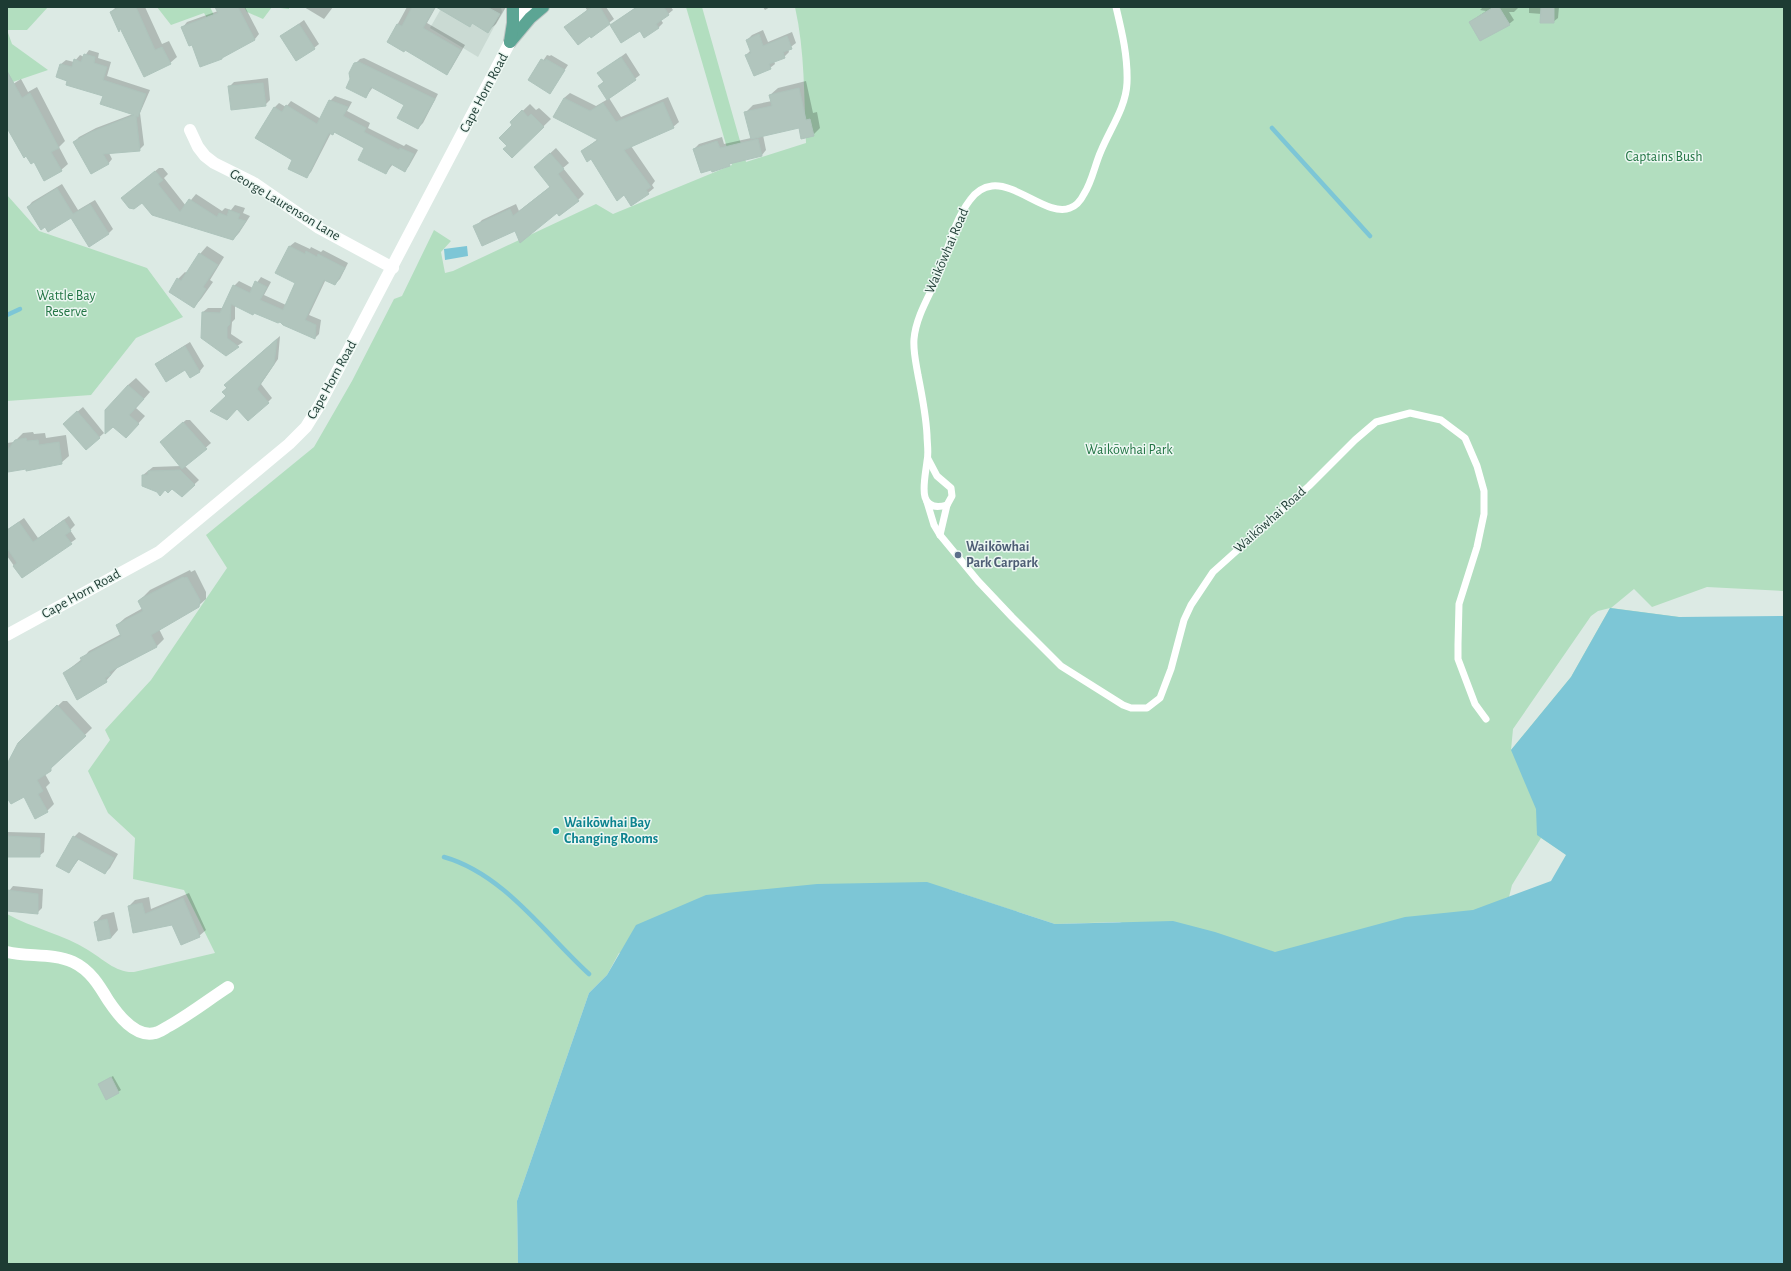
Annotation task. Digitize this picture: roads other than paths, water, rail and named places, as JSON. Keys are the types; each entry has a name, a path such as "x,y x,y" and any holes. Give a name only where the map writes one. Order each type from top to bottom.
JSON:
{"main road":[{"path":"510,42 513,23 513,7"},
{"path":"510,42 530,18 544,7"}],"street":[{"name":"Cape Horn Road","path":"7,635 159,552 289,444 306,427 320,406 393,268 510,42 526,7"},
{"name":"George Laurenson Lane","path":"190,130 198,147 205,156 214,163 254,183 319,228 393,268"},
{"path":"7,952 21,956 53,957 73,962 88,972 113,1007 132,1028 146,1033 156,1033 180,1020 228,987"}],"lane":[{"name":"Waikōwhai Road","path":"1116,7 1127,66 1127,85 1120,111 1102,149 1085,194 1077,204 1062,210 1054,208 1016,190 1002,186 985,188 977,192 970,200 957,223 939,274 919,318 914,340 915,360 926,425 928,459 924,494 934,525 940,535 978,581 1061,666 1123,706 1131,708 1147,708 1160,698 1171,669 1184,620 1191,605 1213,572 1309,486 1355,440 1376,422 1410,412 1441,420 1465,438 1477,466 1484,491 1484,514 1477,547 1459,604 1458,659 1475,704 1486,719"},
{"name":"Waikōwhai Road","path":"928,459 937,476 951,488 952,496 947,505 940,535"},
{"path":"927,502 935,507 947,505"}],"water":[{"path":"467,246 468,256 445,260 444,249"},
{"path":"1610,608 1679,617 1784,616 1784,1264 518,1264 517,1201 589,993 607,975 636,925 706,895 817,884 927,882 1055,924 1173,921 1215,932 1275,952 1405,917 1473,910 1551,881 1566,855 1537,835 1536,809 1511,750 1571,677"}],"waterway":[{"path":"1272,128 1370,236"},
{"path":"7,315 20,309"},
{"path":"444,857 466,865 505,891 589,974"}],"place":[{"name":"Waikōwhai Park Carpark","path":"958,555"},
{"name":"Waikōwhai Bay Changing Rooms","path":"556,831"}],"park label":[{"name":"Captains Bush","path":"1664,157"},
{"name":"Wattle Bay Reserve","path":"66,304"},
{"name":"Waikōwhai Park","path":"1129,450"}]}
